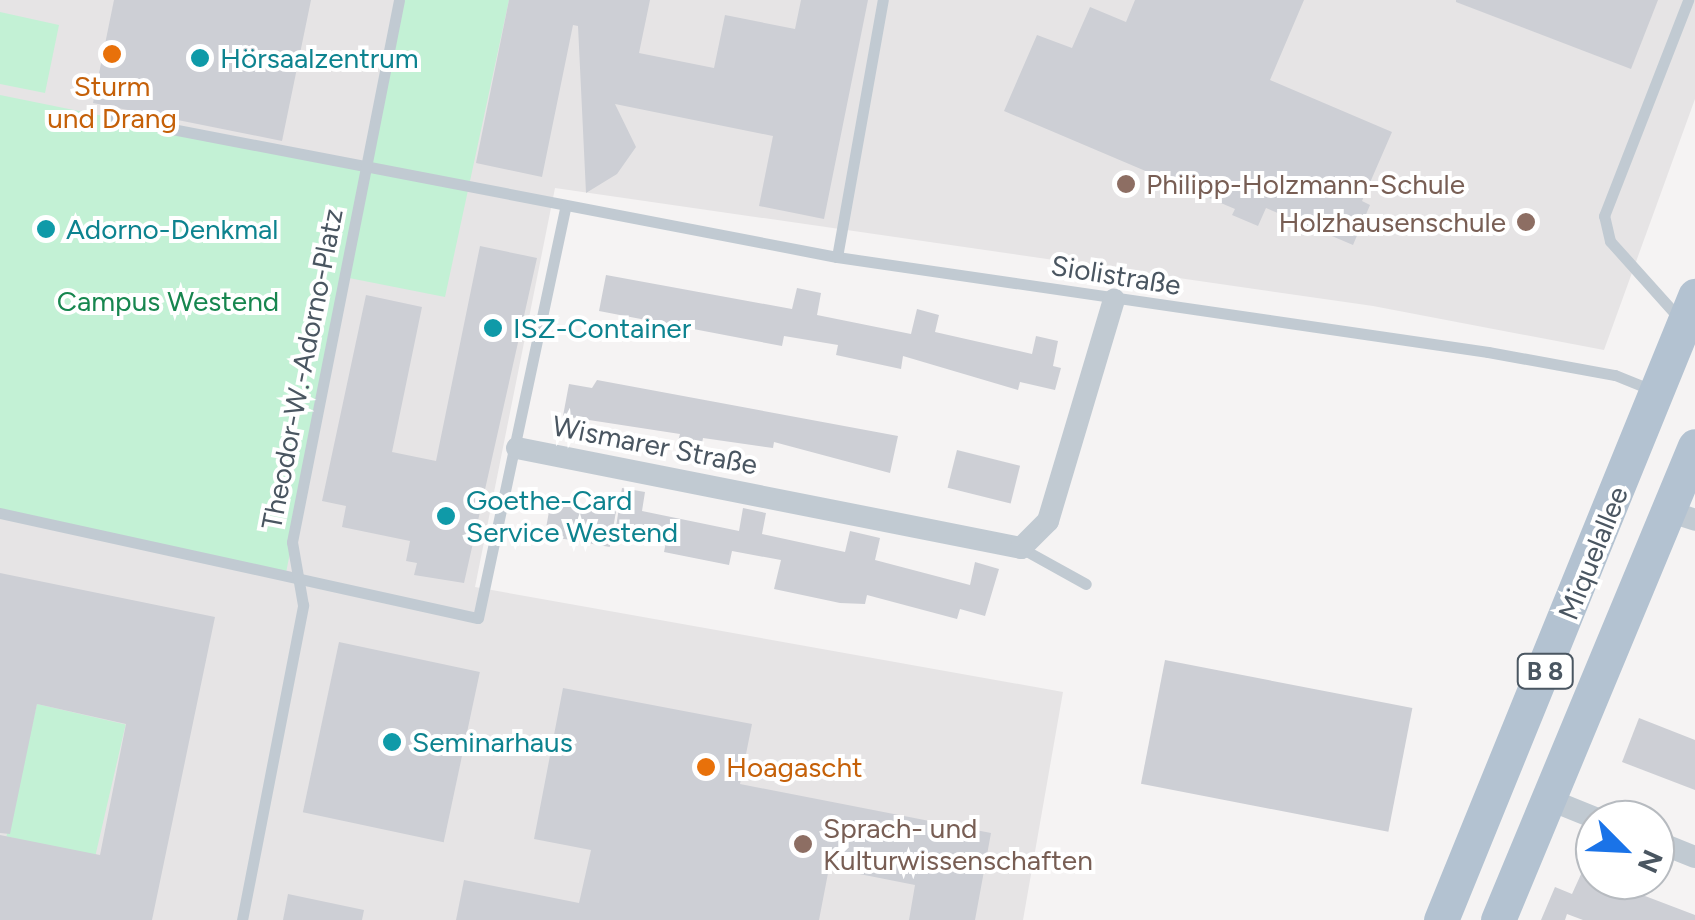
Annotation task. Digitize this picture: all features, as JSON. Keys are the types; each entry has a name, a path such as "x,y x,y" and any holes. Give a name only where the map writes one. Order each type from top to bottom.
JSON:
{"main road":[{"name":"Miquelallee","path":"1440,920 1690,310"},
{"name":"Miquelallee","path":"1502,919 1548,799 1682,516 1695,446"}],"street":[{"path":"1021,548 1048,521 1114,300"},
{"name":"Wismarer Straße","path":"518,448 1021,548"},
{"path":"1548,799 1575,810"}],"lane":[{"name":"Theodor-W.-Adorno-Platz","path":"0,513 297,575 292,542 399,0"},
{"path":"837,257 883,0"},
{"path":"1688,0 1604,216 1610,241 1690,310"},
{"path":"115,118 565,207"},
{"name":"Siolistraße","path":"565,207 837,257 1488,352 1615,375 1659,393"},
{"name":"Wismarer Straße","path":"518,448 565,207"},
{"path":"242,920 303,605 297,575 478,618 518,448"},
{"path":"1021,548 1086,584"}],"shaded area":[{"path":"0,0 1695,0 1695,99 1604,350 1373,306 555,188 475,587 1063,692 1023,920 0,920"}],"green space":[{"name":"Campus Westend","path":"399,0 509,0 445,297 344,277 286,573 0,513 0,95 365,169"},
{"path":"0,12 59,25 45,93 0,84"},
{"path":"37,704 126,724 95,857 6,837"}],"building":[{"name":"Hörsaalzentrum","path":"114,0 311,0 282,141 93,103"},
{"path":"509,0 650,0 639,53 714,68 725,15 795,29 801,0 868,0 824,219 759,206 773,136 615,104 636,147 617,174 586,193 578,26 573,25 542,177 476,163"},
{"path":"1135,0 1304,0 1270,80 1392,132 1362,201 1370,205 1353,245 1266,208 1258,226 1232,215 1235,209 1004,111 1037,35 1072,48 1090,7 1126,22"},
{"path":"1456,0 1658,0 1631,69 1456,2"},
{"path":"480,246 537,258 464,583 414,575 417,563 406,561 410,541 342,527 346,506 322,501 366,295 422,307 392,452 436,461"},
{"path":"606,275 792,309 797,288 821,293 817,315 911,334 917,309 939,315 935,332 1032,354 1036,336 1058,341 1053,366 1061,368 1055,390 1020,382 1018,390 903,356 901,369 836,355 838,345 784,336 782,346 599,311"},
{"path":"597,380 898,436 890,473 774,442 773,448 703,438 701,449 677,445 680,434 563,416 569,384 592,388"},
{"path":"957,450 1020,466 1011,504 948,488"},
{"path":"622,488 645,492 642,511 739,531 743,508 766,513 762,534 845,552 850,531 880,538 875,560 970,585 975,562 999,569 985,616 960,609 957,619 867,595 865,604 840,603 774,589 781,560 732,551 729,565 664,552 667,537 616,527"},
{"path":"551,500 616,511 610,547 545,535"},
{"path":"0,573 215,617 152,920 0,920 0,835 100,855 126,724 37,704 10,834 0,833"},
{"name":"Seminarhaus","path":"339,642 480,672 444,842 303,812"},
{"path":"1165,660 1412,708 1388,832 1141,784"},
{"name":"Sprach- und Kulturwissenschaften","path":"563,688 752,724 740,784 991,833 975,920 909,920 915,885 829,868 819,920 456,920 464,880 579,903 591,850 534,839"},
{"path":"1639,718 1695,740 1695,790 1622,762"},
{"path":"1555,887 1572,894 1575,887 1575,900 1656,900 1695,915 1695,920 1583,920 1567,914 1565,920 1541,920"},
{"path":"288,894 364,910 362,920 283,920"}],"place":[{"name":"Sturm und Drang","path":"112,54"},
{"name":"Hörsaalzentrum","path":"200,58"},
{"name":"Philipp-Holzmann-Schule","path":"1126,184"},
{"name":"Holzhausenschule","path":"1526,222"},
{"name":"Adorno-Denkmal","path":"46,229"},
{"name":"ISZ-Container","path":"493,328"},
{"name":"Goethe-Card Service Westend","path":"446,516"},
{"name":"Seminarhaus","path":"392,742"},
{"name":"Hoagascht","path":"706,767"},
{"name":"Sprach- und Kulturwissenschaften","path":"803,844"}]}
